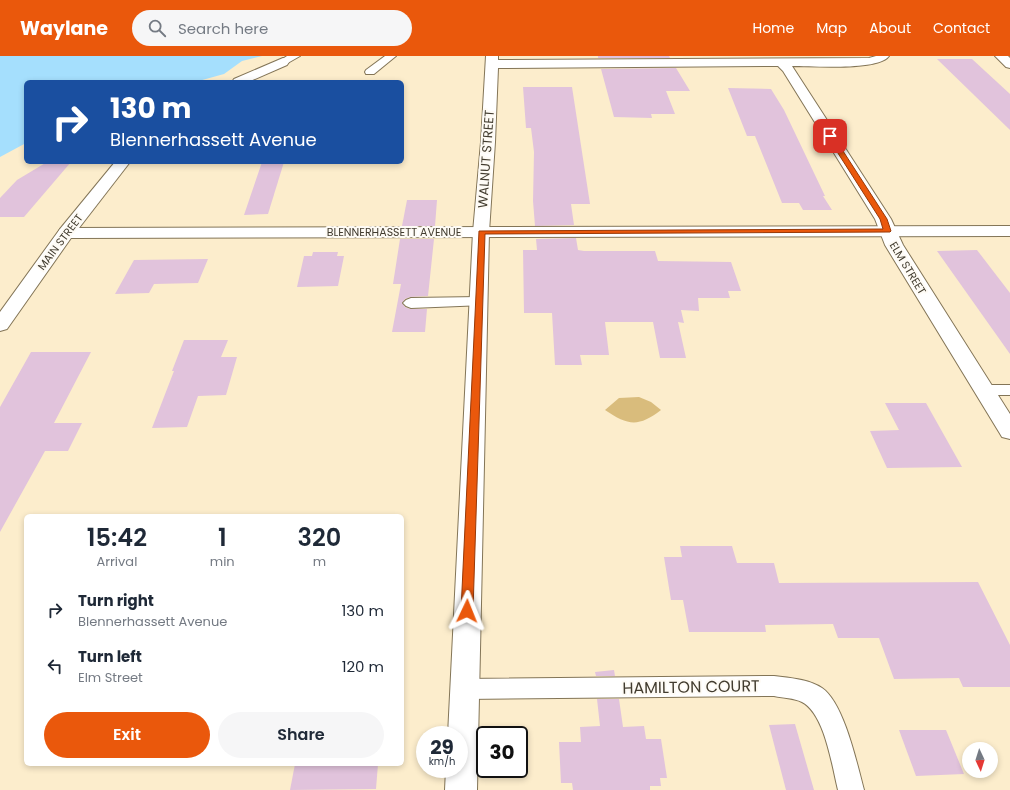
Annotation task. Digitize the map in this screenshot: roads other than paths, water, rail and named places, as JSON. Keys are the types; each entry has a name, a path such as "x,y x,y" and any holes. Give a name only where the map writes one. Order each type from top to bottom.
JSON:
{"street":[{"path":"492,60 782,63 869,62 880,59 883,56"},
{"path":"1001,56 1010,64"},
{"name":"WALNUT STREET","path":"461,790 478,302 492,60"},
{"path":"242,80 283,62"},
{"name":"ELM STREET","path":"782,63 788,69 883,219 894,245 1010,432"},
{"name":"MAIN STREET","path":"0,325 66,233 121,164"},
{"name":"BLENNERHASSETT AVENUE","path":"66,233 1010,230"}],"lane":[{"path":"283,62 294,56"},
{"path":"370,72 391,56"},
{"path":"411,303 478,302"},
{"path":"984,390 1010,390"},
{"name":"HAMILTON COURT","path":"464,689 774,686 800,690 818,699 829,715 851,790"}],"water":[{"path":"0,56 262,56 242,61 224,74 202,80 24,80 24,144 0,157"}]}
